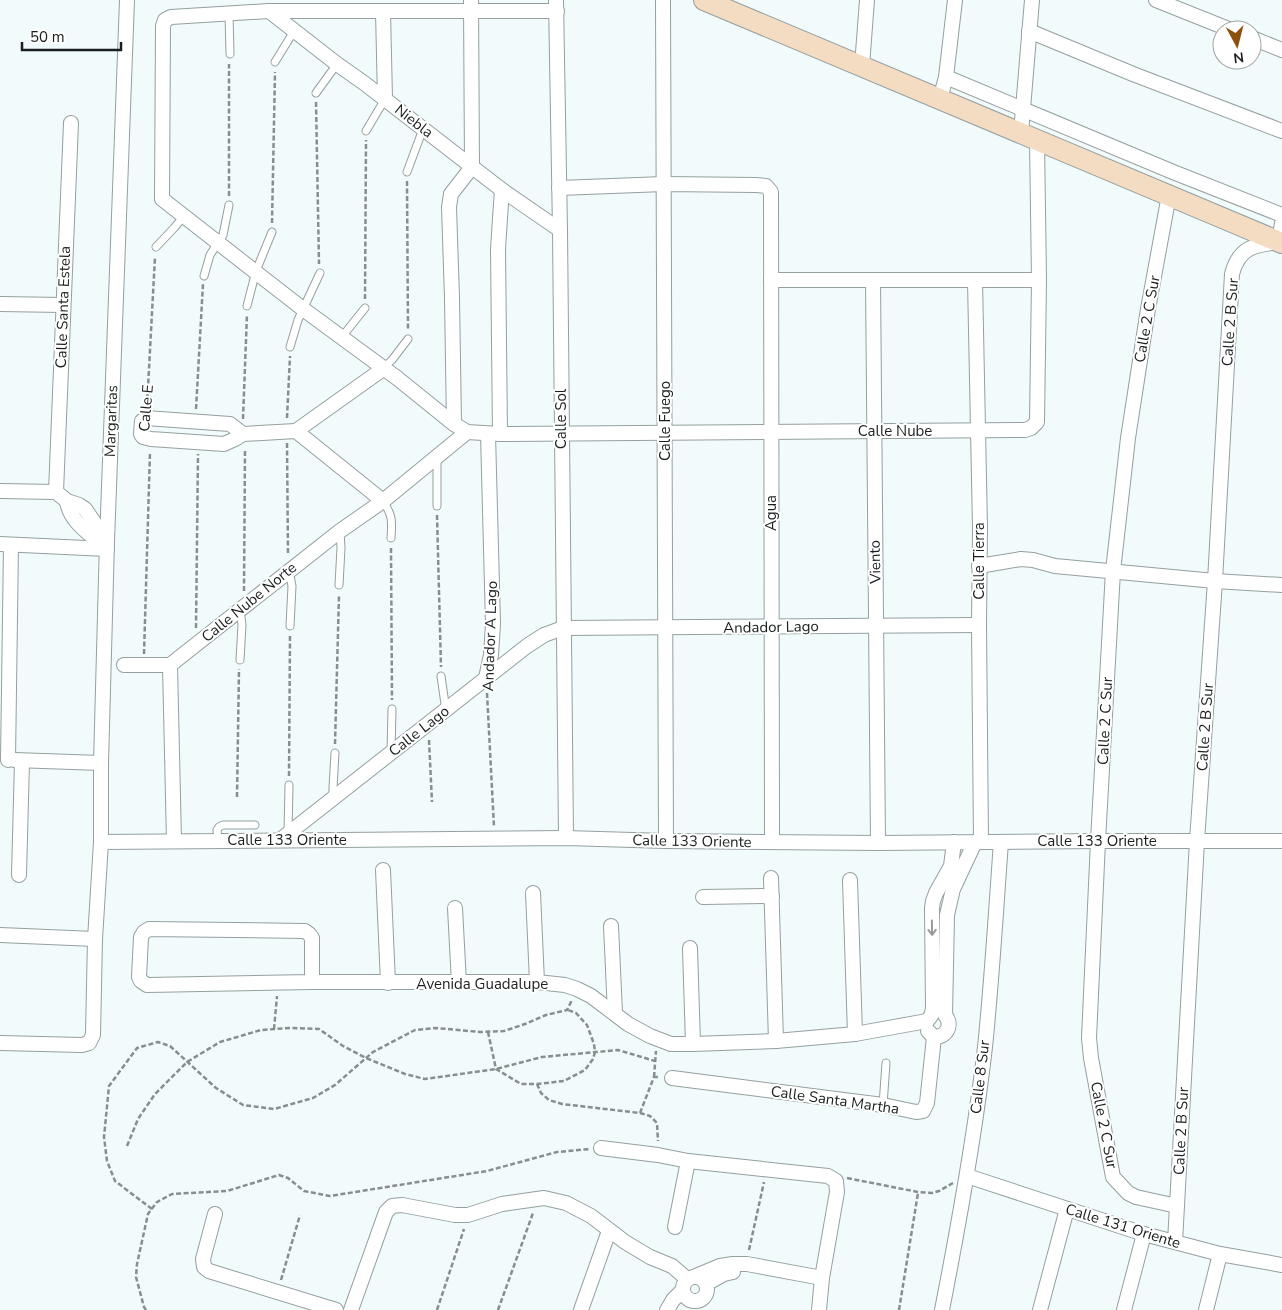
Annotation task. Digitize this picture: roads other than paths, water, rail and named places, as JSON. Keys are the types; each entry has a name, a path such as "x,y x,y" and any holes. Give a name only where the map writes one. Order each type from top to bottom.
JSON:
{"main road":[{"path":"704,0 1169,195 1281,236"}],"street":[{"name":"Margaritas","path":"0,1043 82,1045 89,1043 93,1035 95,938 101,842 101,763 107,545 126,0"},
{"name":"Calle Fuego","path":"663,0 666,841"},
{"path":"862,66 867,0"},
{"path":"940,99 946,77 956,0"},
{"name":"Calle Nube","path":"467,432 561,434 874,432 1025,430 1031,428 1037,422 1039,280 1029,137 1023,109 1032,0"},
{"path":"1156,0 1212,22"},
{"path":"467,432 303,309 162,199 163,26 165,20 171,17 269,11 383,11 398,6 556,5"},
{"name":"Calle Sol","path":"556,5 566,838"},
{"path":"454,424 449,207 451,194 472,166 471,6"},
{"name":"Niebla","path":"269,11 336,64 364,82 502,190 560,230"},
{"path":"383,11 385,99"},
{"path":"1029,31 1282,131"},
{"path":"1262,42 1282,50"},
{"path":"946,77 1173,172 1282,215"},
{"name":"Calle Santa Estela","path":"61,496 63,305 71,123"},
{"path":"558,188 664,184"},
{"name":"Agua","path":"664,184 756,184 766,186 771,192 772,842"},
{"name":"Andador A Lago","path":"486,678 491,655 493,624 494,434 498,249 502,190"},
{"name":"Calle 2 C Sur","path":"1169,195 1148,309 1128,438 1113,571 1089,1048 1113,1177 1128,1193 1177,1206"},
{"name":"Calle 2 B Sur","path":"1176,1242 1197,841 1215,581 1232,274 1235,263 1242,253 1281,236"},
{"path":"771,280 1039,280"},
{"name":"Viento","path":"873,280 878,843"},
{"name":"Calle Tierra","path":"975,280 979,566 978,842"},
{"path":"0,304 63,305"},
{"path":"243,434 291,431 383,369"},
{"name":"Calle E","path":"146,418 230,424 243,434 224,444 151,439 141,434 142,421 146,418"},
{"path":"291,431 383,501"},
{"name":"Calle Nube Norte","path":"170,665 340,531 383,501 467,432"},
{"path":"0,490 61,496 73,519 107,545"},
{"path":"19,875 10,760 5,544 107,545"},
{"path":"979,566 1021,559 1055,566 1215,581 1282,585"},
{"name":"Andador Lago","path":"563,628 979,625"},
{"name":"Calle Lago","path":"284,837 527,646 544,635 563,628"},
{"path":"124,665 170,665 174,841"},
{"path":"10,760 101,763"},
{"name":"Calle 133 Oriente","path":"101,842 218,841 284,837 566,838 878,843 1282,841"},
{"path":"927,1021 933,1009 933,901 950,866 954,842"},
{"path":"938,1036 948,1031 949,1026 945,1015 947,924 950,898 961,871 978,842"},
{"name":"Calle 8 Sur","path":"942,1310 967,1176 984,1049 993,967 1001,842"},
{"path":"383,870 388,983"},
{"path":"771,878 776,1041"},
{"path":"850,880 855,1034"},
{"path":"533,892 537,982"},
{"path":"936,893 950,898"},
{"path":"703,897 772,896"},
{"path":"455,908 459,983"},
{"path":"611,926 615,1013"},
{"name":"Avenida Guadalupe","path":"312,982 312,938 305,931 149,929 141,937 139,977 147,985 312,982 537,982 565,985 591,996 628,1024 671,1044 776,1041 855,1034 927,1021"},
{"path":"0,934 95,938"},
{"path":"690,948 693,1044"},
{"name":"Calle Santa Martha","path":"672,1078 882,1105 916,1112 923,1111 927,1104 938,1036 930,1034 927,1030 927,1021"},
{"path":"601,1148 658,1155 688,1161 828,1176 836,1181 837,1192 819,1310"},
{"path":"675,1228 688,1161"},
{"name":"Calle 131 Oriente","path":"967,1176 1144,1234 1220,1254 1282,1265"},
{"path":"351,1310 386,1212 392,1206 402,1204 446,1214 468,1216 502,1204 544,1198 566,1203 591,1216 609,1231 650,1257 672,1266 693,1282 707,1288 699,1305 683,1294 693,1282 734,1272 822,1283"},
{"path":"1040,1310 1067,1209"},
{"path":"215,1214 203,1259 204,1267 210,1271 336,1310"},
{"path":"581,1310 609,1231"},
{"path":"1124,1310 1144,1234"},
{"path":"1206,1310 1220,1254"},
{"path":"667,1310 672,1300 693,1282 720,1266 747,1264 822,1283"}],"lane":[{"path":"230,14 230,54"},
{"path":"275,62 294,31"},
{"path":"316,93 336,64"},
{"path":"366,131 385,99"},
{"path":"407,172 423,129"},
{"path":"204,276 210,255 223,235 229,205"},
{"path":"156,247 184,216"},
{"path":"248,306 256,271 272,232"},
{"path":"290,347 298,320 320,273"},
{"path":"341,338 366,308"},
{"path":"383,369 408,339"},
{"path":"437,456 437,506"},
{"path":"383,501 390,511 392,519 391,538"},
{"path":"339,585 340,531"},
{"path":"289,571 292,586 290,626"},
{"path":"240,660 243,607"},
{"path":"441,676 445,704 448,708"},
{"path":"391,752 392,709"},
{"path":"334,798 335,754"},
{"path":"284,837 288,785"},
{"path":"218,841 217,830 223,825 255,825"},
{"path":"882,1105 886,1063"}]}
